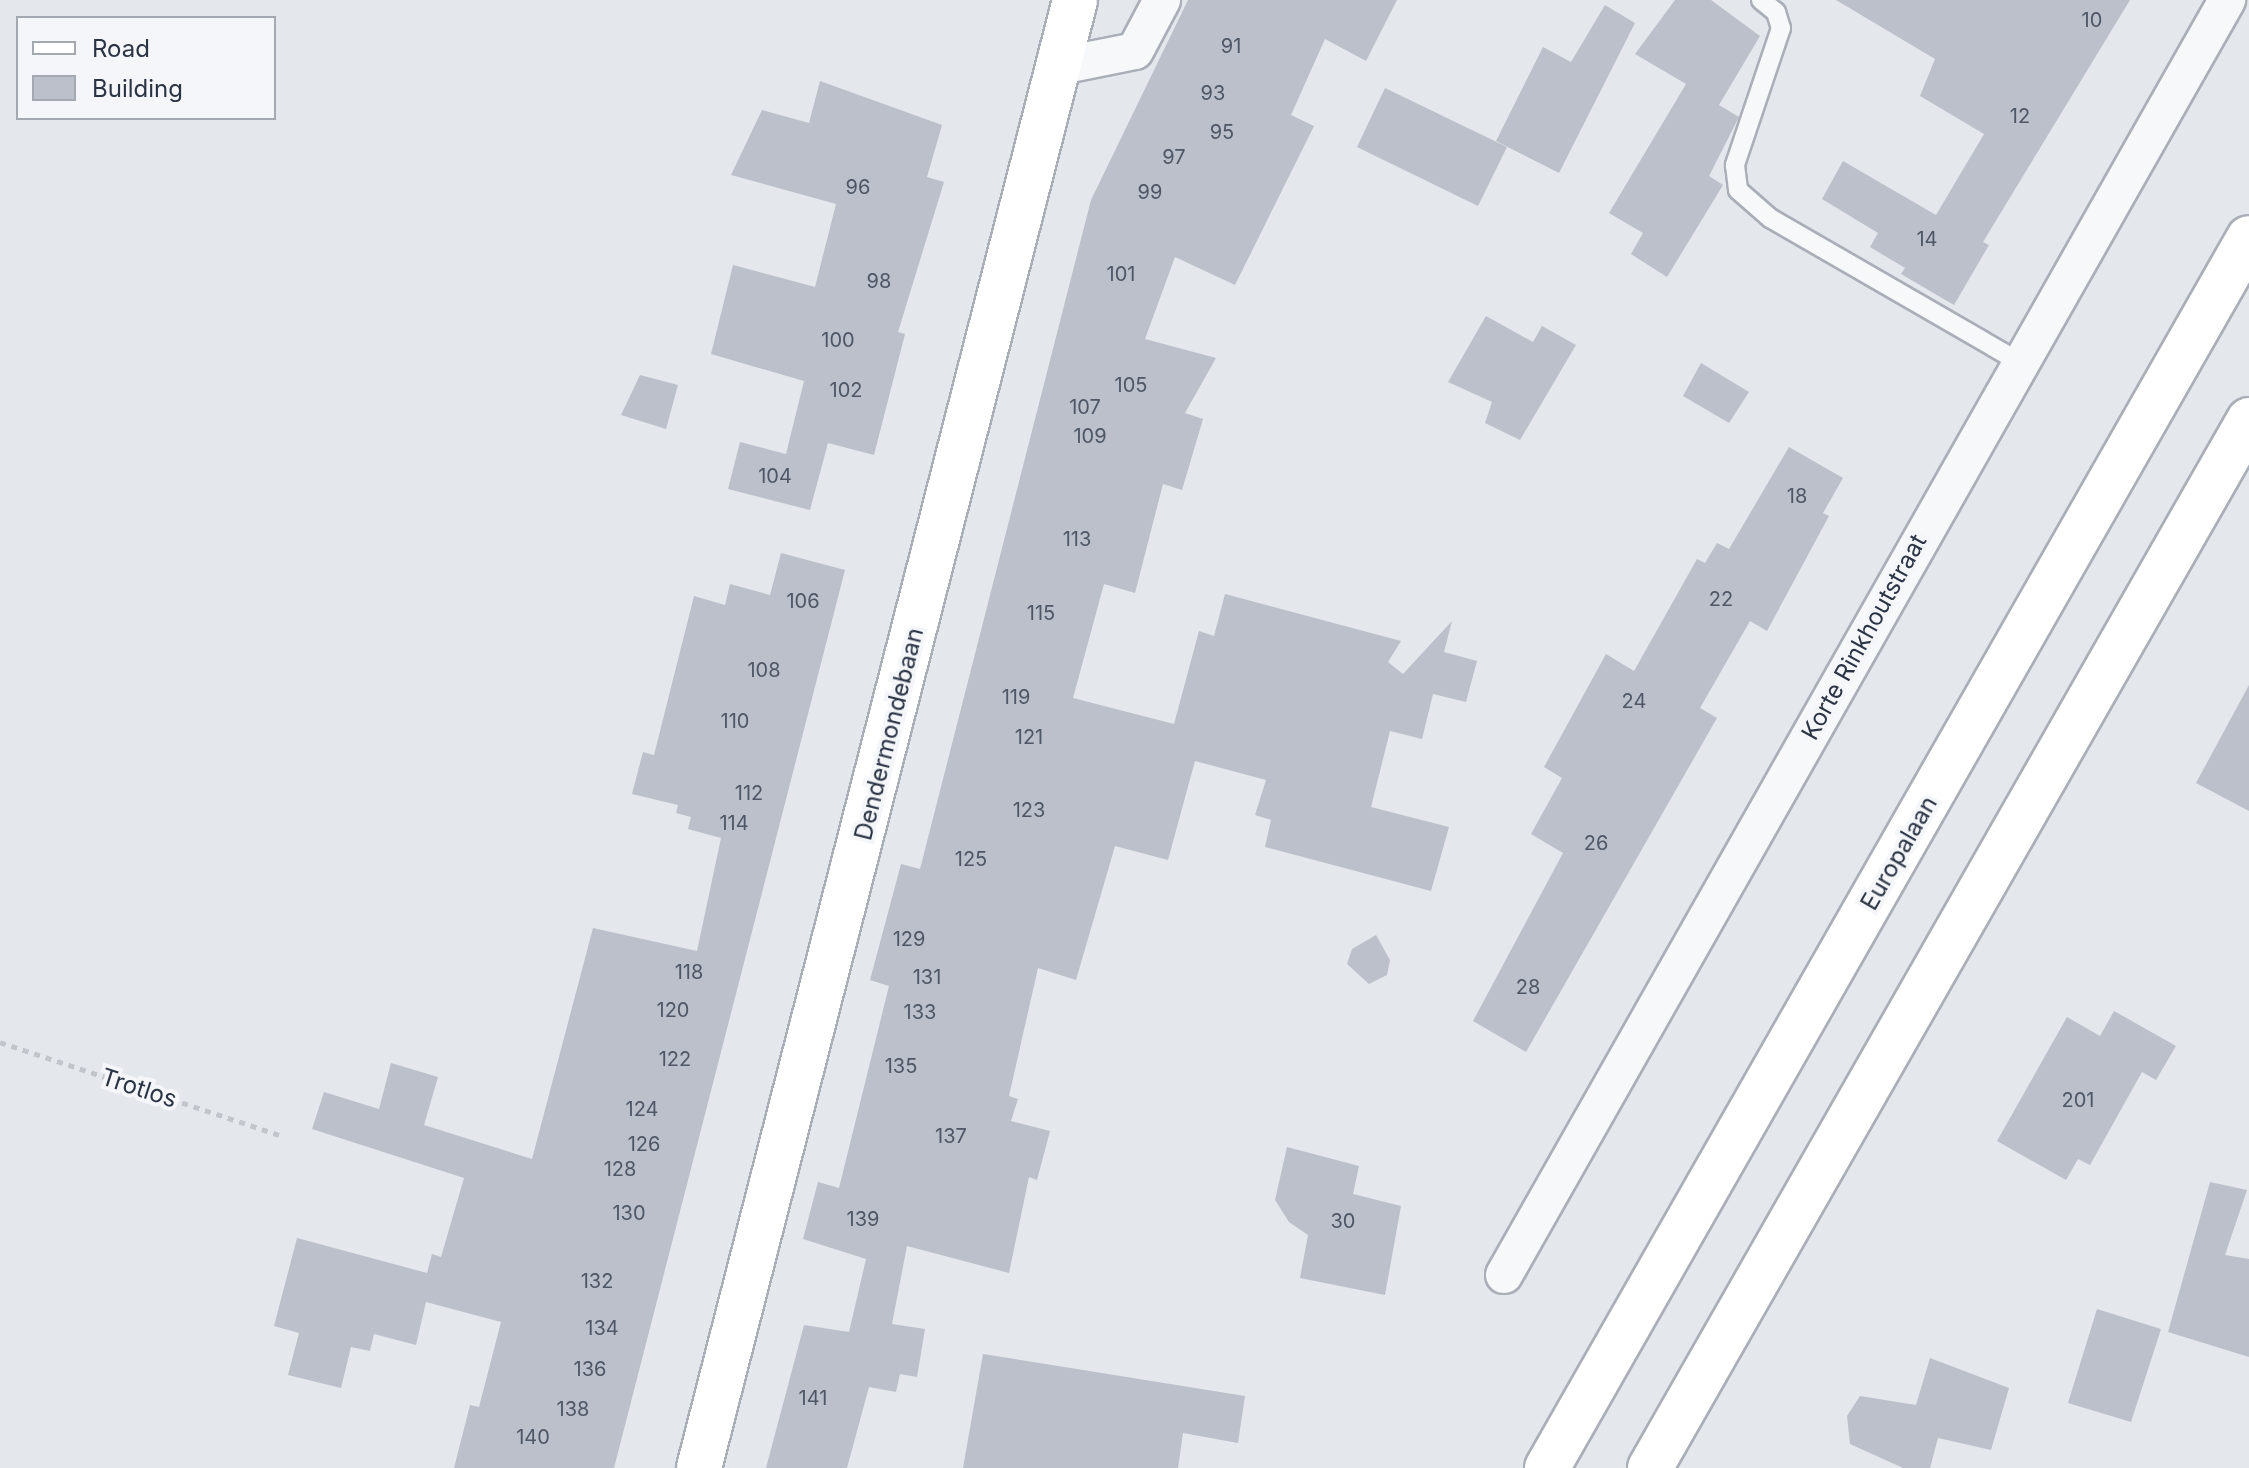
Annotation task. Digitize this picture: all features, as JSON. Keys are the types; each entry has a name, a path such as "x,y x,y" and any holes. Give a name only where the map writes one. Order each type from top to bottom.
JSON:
{"main road":[{"name":"Dendermondebaan","path":"699,1468 1075,0"},
{"name":"Europalaan","path":"1547,1468 2249,238"},
{"path":"1650,1468 2249,420"}],"street":[{"path":"1060,66 1135,51 1162,0"},
{"name":"Korte Rinkhoutstraat","path":"1504,1275 2227,0"}],"lane":[{"path":"1761,0 1776,12 1781,28 1735,165 1738,190 1770,218 2019,362"}],"path":[{"name":"Trotlos","path":"0,1042 279,1135"}],"building":[{"path":"1188,0 1397,0 1366,61 1325,39 1291,115 1314,126 1235,285 1175,257 1145,339 1216,358 1185,413 1203,419 1182,490 1163,484 1135,593 1104,584 1073,698 1174,724 1199,631 1214,636 1225,594 1401,641 1388,662 1403,674 1452,621 1444,652 1477,661 1466,702 1433,694 1422,739 1390,731 1371,807 1449,827 1431,891 1265,847 1271,820 1255,815 1266,780 1195,761 1168,860 1115,846 1076,980 1038,968 1009,1096 1018,1099 1011,1121 1050,1131 1037,1180 1029,1177 1009,1273 907,1246 892,1324 925,1329 917,1377 900,1374 896,1392 869,1387 847,1468 766,1468 804,1325 849,1332 866,1259 803,1239 818,1182 839,1188 889,986 870,980 901,864 920,869 1091,200"},
{"path":"1675,0 1711,0 1760,36 1719,105 1739,117 1709,176 1723,185 1667,277 1631,254 1643,233 1609,213 1686,84 1635,54"},
{"path":"1836,0 2130,0 1983,242 1989,245 1954,305 1901,274 1905,268 1870,247 1878,233 1822,199 1843,161 1936,215 1984,134 1920,96 1935,59"},
{"path":"1605,5 1635,23 1559,173 1496,141 1543,47 1571,62"},
{"path":"820,81 942,125 927,177 944,182 898,332 905,334 874,455 828,443 810,510 728,489 740,442 786,454 804,381 711,354 733,265 815,287 836,204 731,175 762,110 809,123"},
{"path":"1385,88 1507,147 1478,206 1357,147"},
{"path":"1486,316 1533,342 1542,326 1576,345 1520,440 1485,423 1492,402 1448,382"},
{"path":"1701,363 1749,392 1729,423 1683,396"},
{"path":"640,375 678,385 666,429 621,415"},
{"path":"1789,447 1843,478 1823,513 1829,516 1767,631 1750,621 1700,708 1717,718 1526,1052 1473,1021 1563,853 1531,834 1562,778 1544,767 1606,654 1634,671 1697,559 1705,563 1717,543 1729,549"},
{"path":"781,553 845,570 614,1468 454,1468 470,1405 479,1407 501,1322 426,1302 416,1345 374,1334 370,1351 351,1347 341,1388 288,1375 299,1333 274,1326 297,1238 427,1273 432,1254 441,1257 464,1178 312,1129 324,1092 379,1109 391,1063 438,1077 424,1125 532,1159 593,928 697,951 721,838 688,829 691,817 676,813 678,805 632,794 643,752 654,755 694,596 725,605 730,584 770,595"},
{"path":"2249,685 2249,811 2196,783"},
{"path":"1376,935 1390,960 1387,975 1369,984 1347,964 1352,949"},
{"path":"2114,1011 2176,1046 2156,1080 2142,1072 2090,1165 2078,1159 2066,1180 1997,1141 2067,1017 2100,1036"},
{"path":"1287,1147 1359,1166 1353,1194 1401,1206 1385,1295 1300,1278 1308,1235 1289,1222 1275,1200"},
{"path":"2210,1182 2247,1190 2225,1255 2249,1259 2249,1357 2168,1332"},
{"path":"2097,1309 2161,1329 2131,1422 2068,1403"},
{"path":"983,1354 1245,1396 1238,1443 1183,1433 1178,1468 963,1468"},
{"path":"1930,1358 2009,1388 1991,1450 1938,1438 1930,1468 1903,1468 1850,1444 1847,1416 1860,1396 1916,1405"}]}
